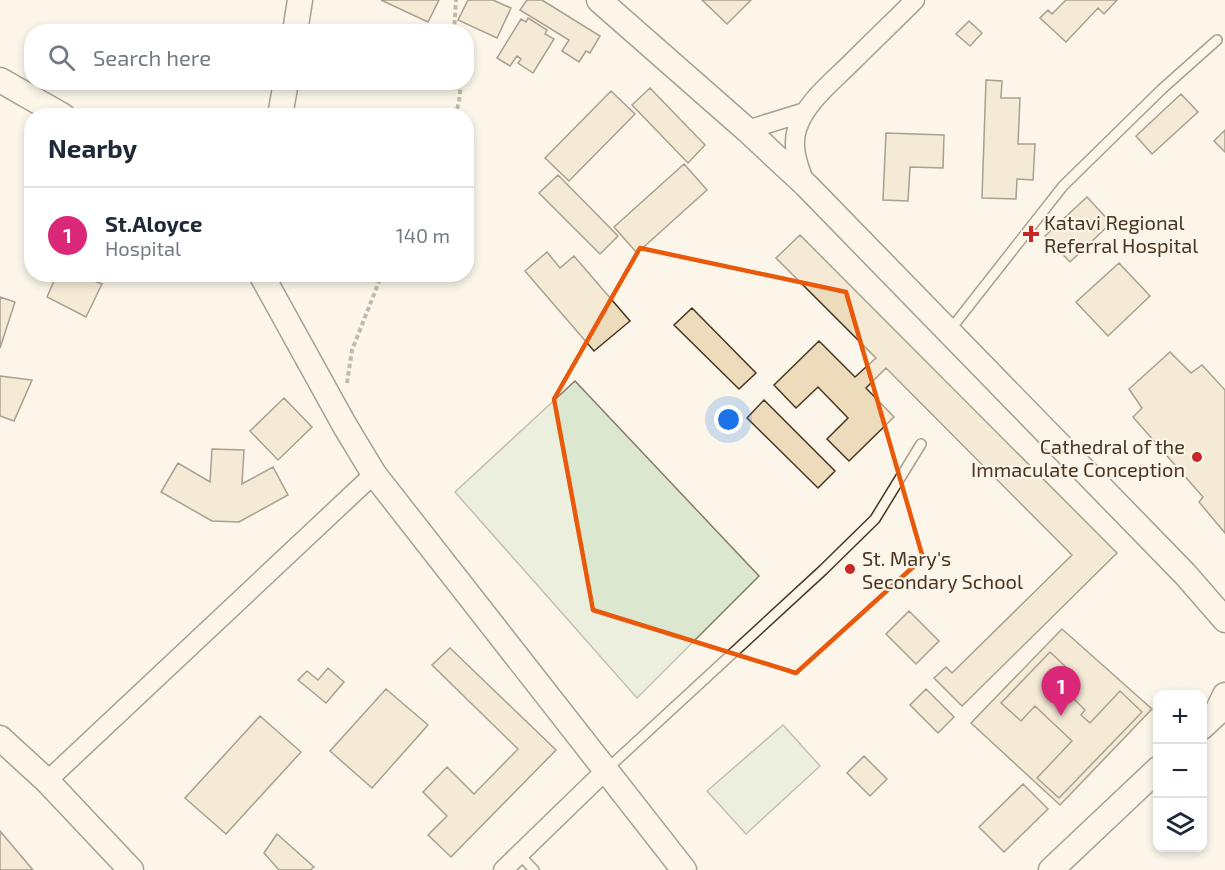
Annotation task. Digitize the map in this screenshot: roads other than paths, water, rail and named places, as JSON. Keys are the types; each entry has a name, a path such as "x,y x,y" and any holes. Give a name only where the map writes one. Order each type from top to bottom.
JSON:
{"street":[{"path":"296,24 300,0"},
{"path":"599,0 806,185 1185,574 1225,620"},
{"path":"806,185 797,162 795,147 796,130 805,112 907,3"},
{"path":"2,88 46,108"},
{"path":"281,108 285,90"},
{"path":"747,130 805,112"},
{"path":"265,282 374,474 684,870"},
{"path":"47,781 374,474"},
{"path":"1207,723 1216,714 1225,695"},
{"path":"0,738 47,781 131,870"},
{"path":"503,870 605,771"},
{"path":"1051,870 1153,774"}],"lane":[{"path":"949,332 1063,186 1162,89 1217,40"},
{"path":"605,771 823,570 875,519 921,444"},
{"path":"520,855 534,870"}],"place":[{"name":"Katavi Regional Referral Hospital","path":"1031,234"},
{"name":"Cathedral of the Immaculate Conception","path":"1197,457"},
{"name":"St. Mary's Secondary School","path":"850,569"},
{"name":"St.Aloyce","path":"1061,716"}]}
